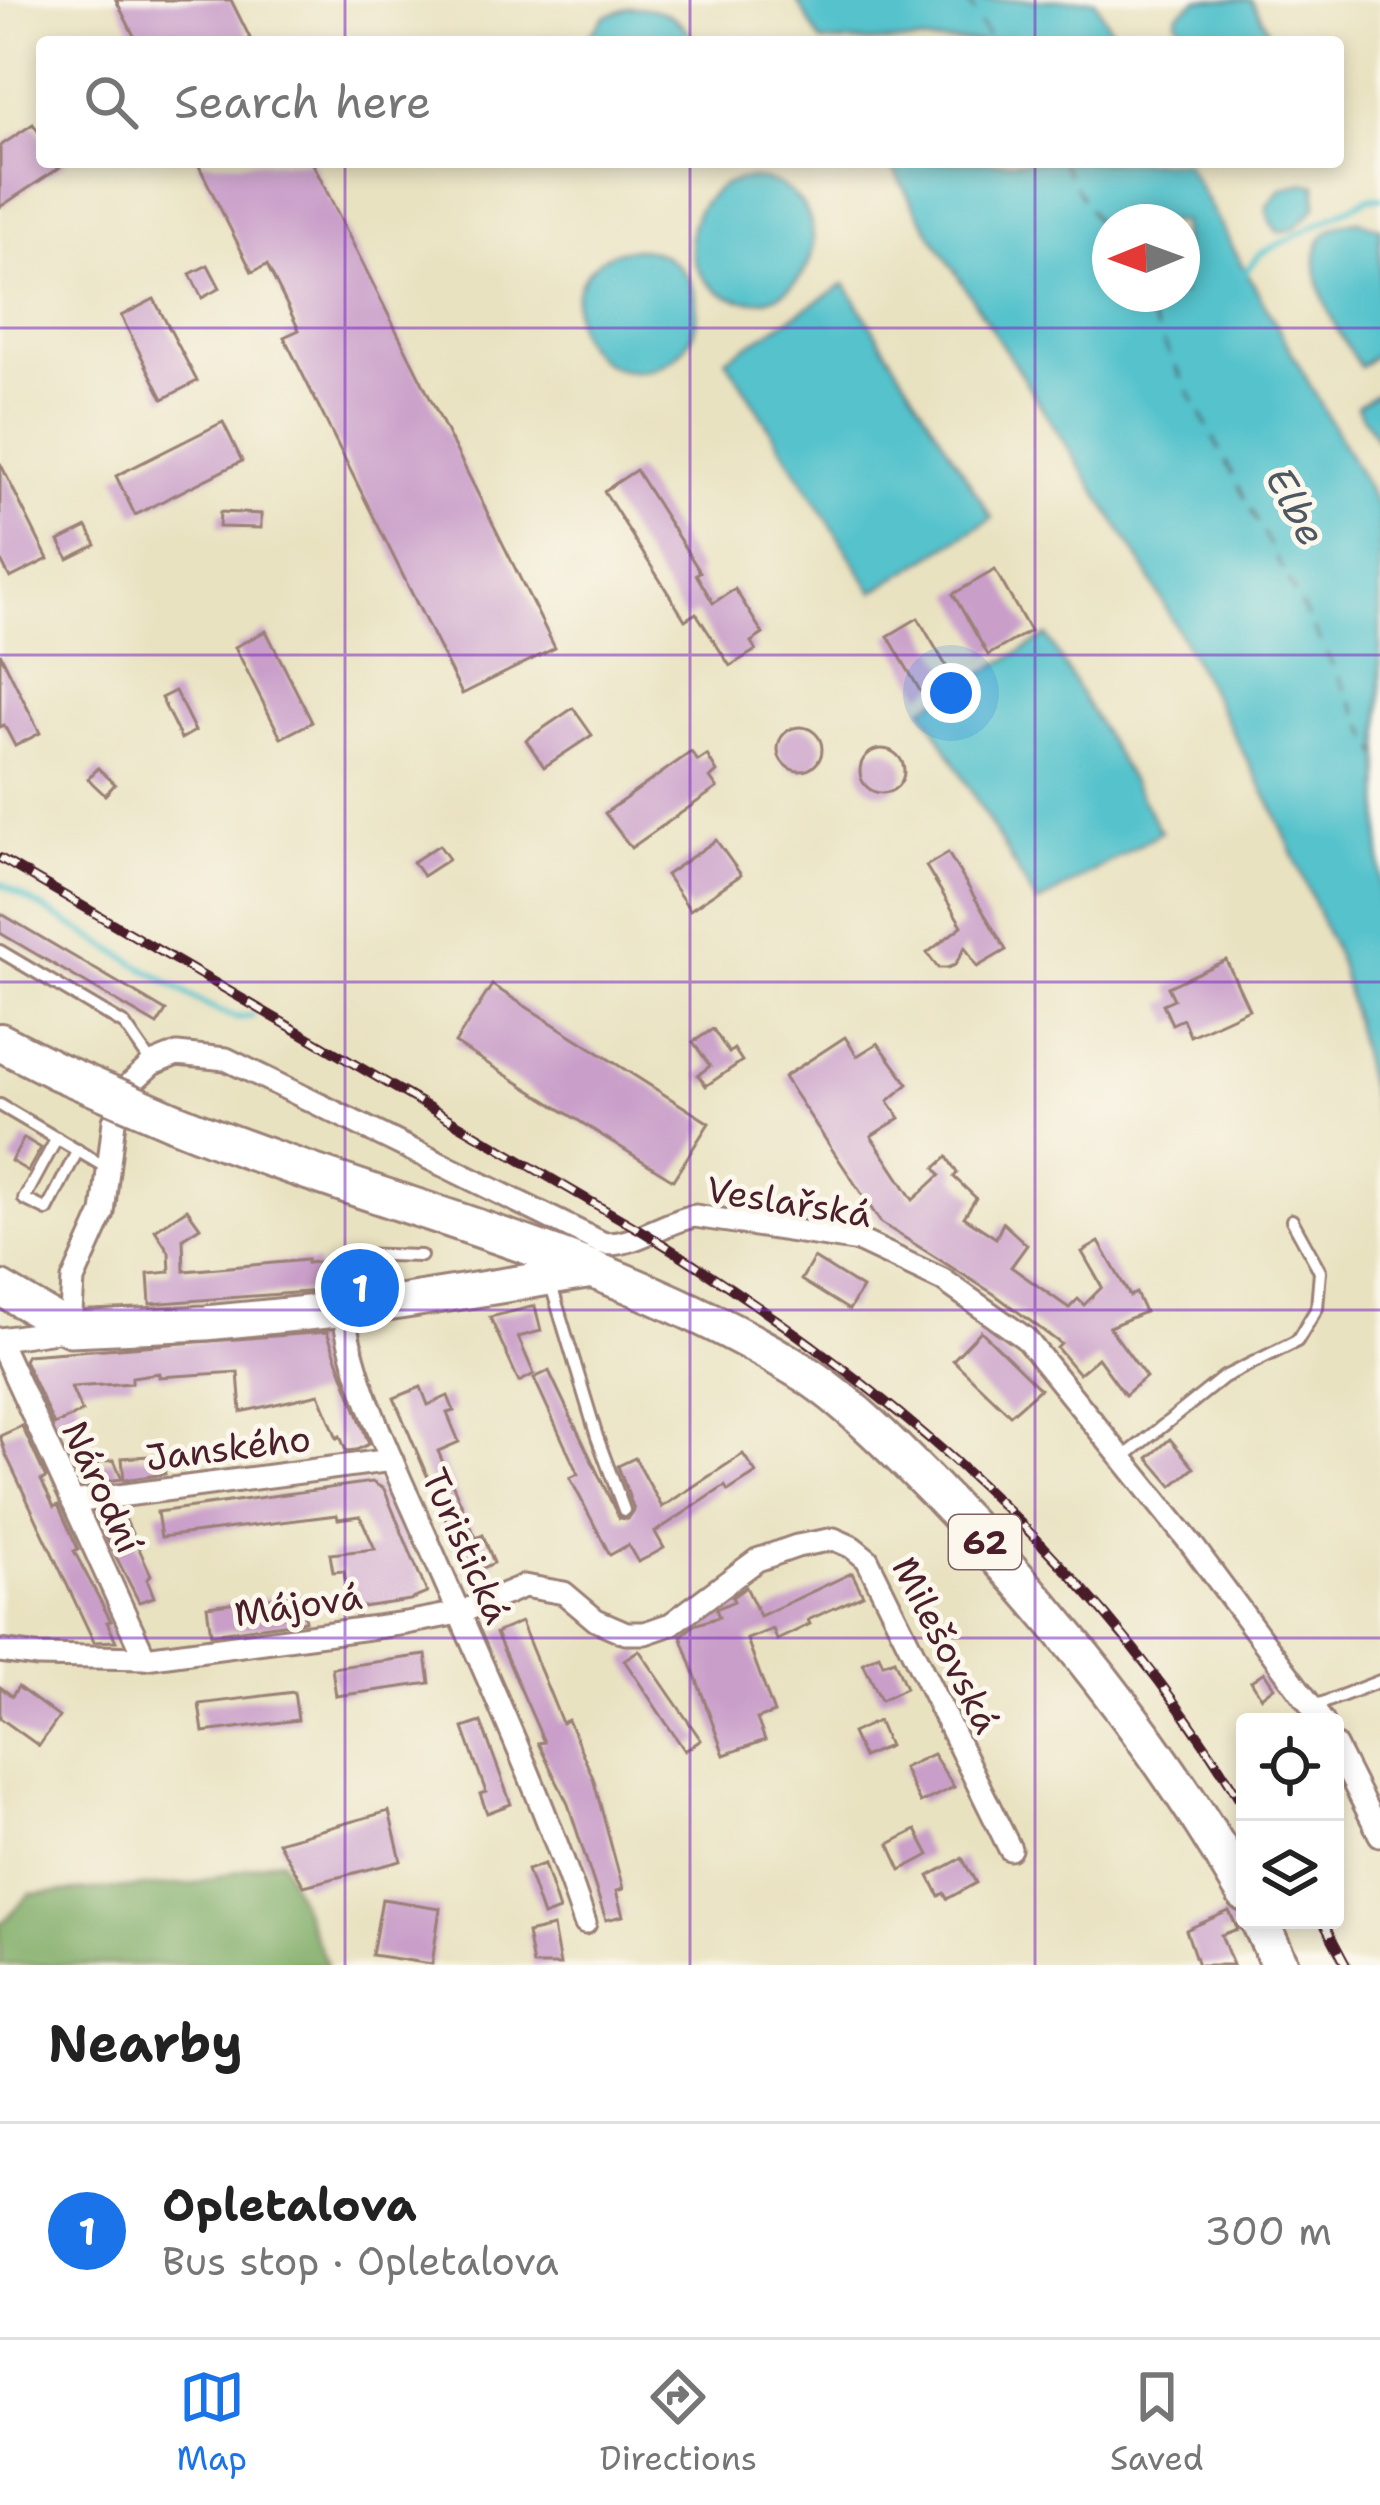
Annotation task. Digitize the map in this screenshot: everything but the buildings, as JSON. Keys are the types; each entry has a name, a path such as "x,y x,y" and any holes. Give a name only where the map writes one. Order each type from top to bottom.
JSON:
{"main road":[{"name":"62","path":"0,1042 175,1122 593,1271 707,1319 802,1371 900,1454 1030,1592 1092,1668 1202,1821 1236,1877"},
{"path":"1262,1929 1280,1965"}],"street":[{"name":"Veslařská","path":"152,1064 177,1054 226,1058 602,1244 619,1245 674,1219 695,1216 860,1240 943,1280 1025,1338 1124,1457 1318,1713"},
{"path":"70,1329 73,1280 103,1213 114,1121 131,1083 152,1064"},
{"path":"0,1341 70,1329 206,1323 343,1309 593,1271"},
{"path":"0,1288 70,1329"},
{"name":"Turistická","path":"343,1309 347,1337 392,1460 525,1763 585,1923"},
{"name":"Národní","path":"0,1341 145,1658"},
{"name":"Janského","path":"73,1502 392,1460"},
{"name":"Milešovská","path":"459,1613 524,1586 544,1587 564,1593 596,1620 626,1633 645,1633 671,1624 757,1560 818,1541 852,1546 867,1559 1010,1850"},
{"name":"Májová","path":"0,1651 145,1658 459,1613"},
{"path":"1344,1764 1380,1834"}],"lane":[{"path":"0,951 125,1025 152,1064"},
{"path":"0,1105 107,1168"},
{"path":"57,1138 24,1198 46,1210 78,1150"},
{"path":"1124,1457 1224,1377 1297,1342 1317,1308 1320,1271 1292,1220"},
{"name":"Turistická","path":"343,1309 350,1255 421,1256"},
{"path":"548,1279 596,1437 624,1510"},
{"path":"1321,1713 1380,1681"}],"green space":[{"path":"281,1859 327,1965 0,1965 0,1925 30,1894 191,1884"}],"water":[{"path":"797,0 1095,0 1115,36 818,36"},
{"path":"1197,0 1251,0 1269,36 1187,36 1176,20"},
{"path":"630,7 650,9 668,14 690,36 589,36 605,16"},
{"name":"Elbe","path":"892,168 1188,168 1380,510 1380,1134 1341,966 1274,810 1143,565"},
{"path":"752,179 775,184 795,197 808,217 813,240 808,263 795,283 775,296 752,301 729,296 709,283 696,263 691,240 696,217 709,197 729,184"},
{"path":"1316,185 1316,207 1294,229 1278,232 1267,207 1282,188"},
{"path":"1359,221 1380,228 1380,351 1360,367 1326,306 1316,260 1320,241 1334,228"},
{"path":"636,249 659,254 679,267 692,287 697,310 692,333 679,353 659,366 636,371 613,366 593,353 580,333 575,310 580,287 593,267 613,254"},
{"path":"845,284 992,518 873,592 726,359"},
{"path":"1380,391 1380,445 1357,406"},
{"path":"1047,636 1161,832 1037,904 923,708"}],"waterway":[{"path":"1245,273 1260,254 1369,198 1380,198"},
{"path":"0,883 206,1005 237,1018 252,1016"}],"ferry route":[{"path":"967,0 988,36"},
{"path":"1064,168 1092,215"},
{"path":"1147,312 1380,756"}],"railway":[{"path":"0,858 645,1233 820,1351 980,1484 1054,1557 1123,1635 1236,1794"},
{"path":"1327,1929 1346,1965"}],"place":[{"name":"Opletalova","path":"360,1288"}]}
